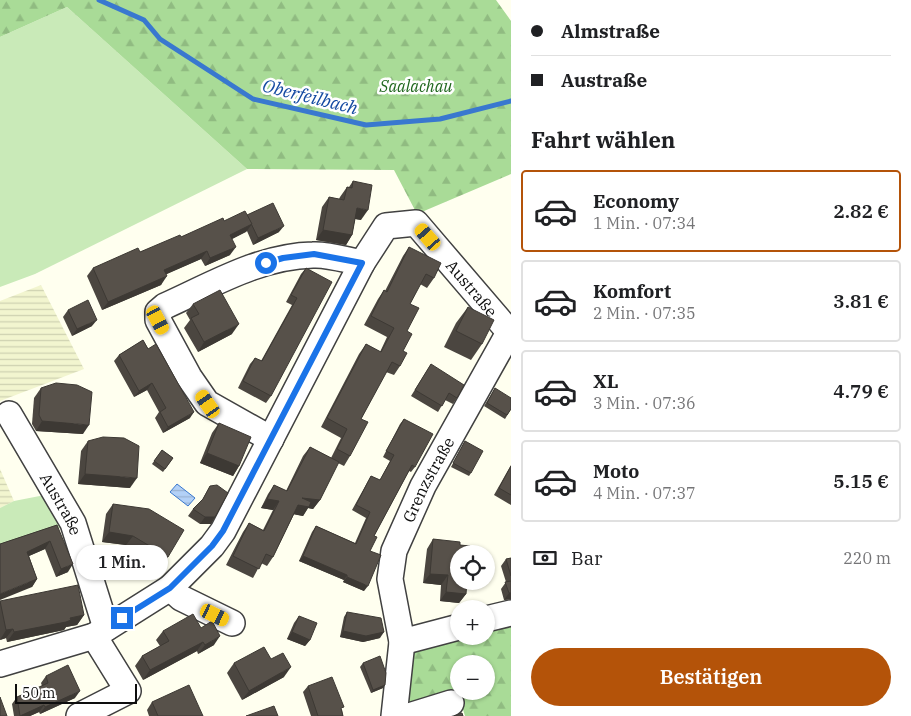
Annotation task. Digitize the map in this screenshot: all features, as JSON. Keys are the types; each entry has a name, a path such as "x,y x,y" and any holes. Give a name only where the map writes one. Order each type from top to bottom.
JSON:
{"street":[{"name":"Austraße","path":"0,664 100,632 170,588 212,546 223,531 362,263 386,226 416,223 510,331"},
{"path":"271,439 208,404 189,377 158,320 158,312 165,306 250,268 283,258 314,254 362,263"},
{"name":"Grenzstraße","path":"394,716 402,642 390,579 394,551 423,486 510,331"},
{"name":"Austraße","path":"9,414 73,523 100,632"},
{"path":"170,588 181,598 232,623"},
{"path":"495,617 511,613"},
{"path":"402,642 450,629"},
{"path":"79,716 128,692 100,632"},
{"path":"409,716 451,703"}],"green space":[{"name":"Saalachau","path":"0,0 496,0 511,21 511,174 417,214 394,170 247,169 67,7 0,37"},
{"path":"67,7 247,169 35,274 0,287 0,37"},
{"path":"41,285 84,369 0,401 0,301"},
{"path":"0,469 14,501 0,508"},
{"path":"50,494 66,526 0,549 0,508 14,501"},
{"path":"511,621 511,716 465,716 460,700 495,700 495,655 450,655 450,696 407,710 413,645 450,638 450,645 495,645 495,625"}],"water":[{"path":"177,484 195,498 188,506 170,492"}],"building":[{"path":"353,181 372,185 368,210 357,208 352,235 323,230 329,197 344,200 347,187 352,188"},
{"path":"273,203 284,226 258,238 247,215"},
{"path":"245,211 252,224 230,235 236,247 210,258 207,251 164,270 167,276 108,302 93,268 138,248 140,252 180,235 181,237 223,218 224,221"},
{"path":"409,247 441,263 434,278 426,274 410,304 419,308 407,331 412,334 403,351 407,353 400,366 392,362 361,419 368,422 350,456 337,449 347,429 327,418 366,344 381,352 394,328 371,316 384,290 387,292"},
{"path":"306,268 332,282 271,396 243,381 255,358 262,361 297,298 291,295"},
{"path":"220,290 239,324 204,342 191,318 199,314 193,304"},
{"path":"88,300 97,320 77,329 68,310"},
{"path":"468,307 494,320 482,344 456,331"},
{"path":"143,340 148,349 156,344 194,412 168,427 160,412 166,408 152,383 139,391 119,355"},
{"path":"431,364 464,385 457,398 449,393 442,406 415,390"},
{"path":"56,383 77,385 92,392 89,425 42,421 39,415 41,388"},
{"path":"495,388 511,398 511,409 507,415 487,403"},
{"path":"404,419 433,434 415,467 412,465 374,536 377,537 370,551 381,555 368,586 303,556 316,526 356,544 370,512 356,505 371,476 380,480 394,455 386,451"},
{"path":"219,423 251,437 239,466 207,453"},
{"path":"103,437 124,438 139,446 137,478 85,474 88,441"},
{"path":"465,441 483,451 471,473 453,463"},
{"path":"310,447 339,462 320,500 302,498 311,502 309,507 298,505 273,557 266,554 259,569 233,556 249,523 264,531 279,501 267,499 274,485 287,491"},
{"path":"162,450 173,458 165,469 154,461"},
{"path":"511,466 511,495 499,488"},
{"path":"217,485 228,493 215,517 205,517 193,509 203,499 210,486"},
{"path":"113,504 149,509 184,530 168,557 133,536 109,532"},
{"path":"57,525 73,564 61,569 50,541 27,552 37,579 0,594 0,544"},
{"path":"433,539 460,542 460,545 450,545 450,590 466,590 466,594 446,592 448,575 430,574"},
{"path":"511,558 511,576 506,559"},
{"path":"511,581 511,593 509,593 505,582"},
{"path":"78,585 84,615 70,618 71,620 66,622 14,632 13,629 6,630 0,601"},
{"path":"347,612 381,618 384,632 366,636 343,631"},
{"path":"193,614 201,628 212,621 220,636 205,645 203,642 150,670 142,656 169,641 163,631"},
{"path":"299,616 317,623 310,640 292,632"},
{"path":"264,647 271,659 283,653 291,667 249,691 234,663"},
{"path":"380,656 386,673 385,685 373,690 363,663"},
{"path":"68,665 80,691 20,716 17,697 48,683 46,676"},
{"path":"332,677 344,707 341,708 343,716 318,716 308,686"},
{"path":"189,685 203,716 158,716 152,702"},
{"path":"0,697 7,716 0,716"},
{"path":"274,706 278,716 246,716"}],"waterway":[{"name":"Oberfeilbach","path":"99,0 144,20 160,39 253,99 366,125 440,119 511,101"}],"route":[{"path":"122,618 170,588 212,546 223,531 362,263 314,254 283,258 266,263"}]}
